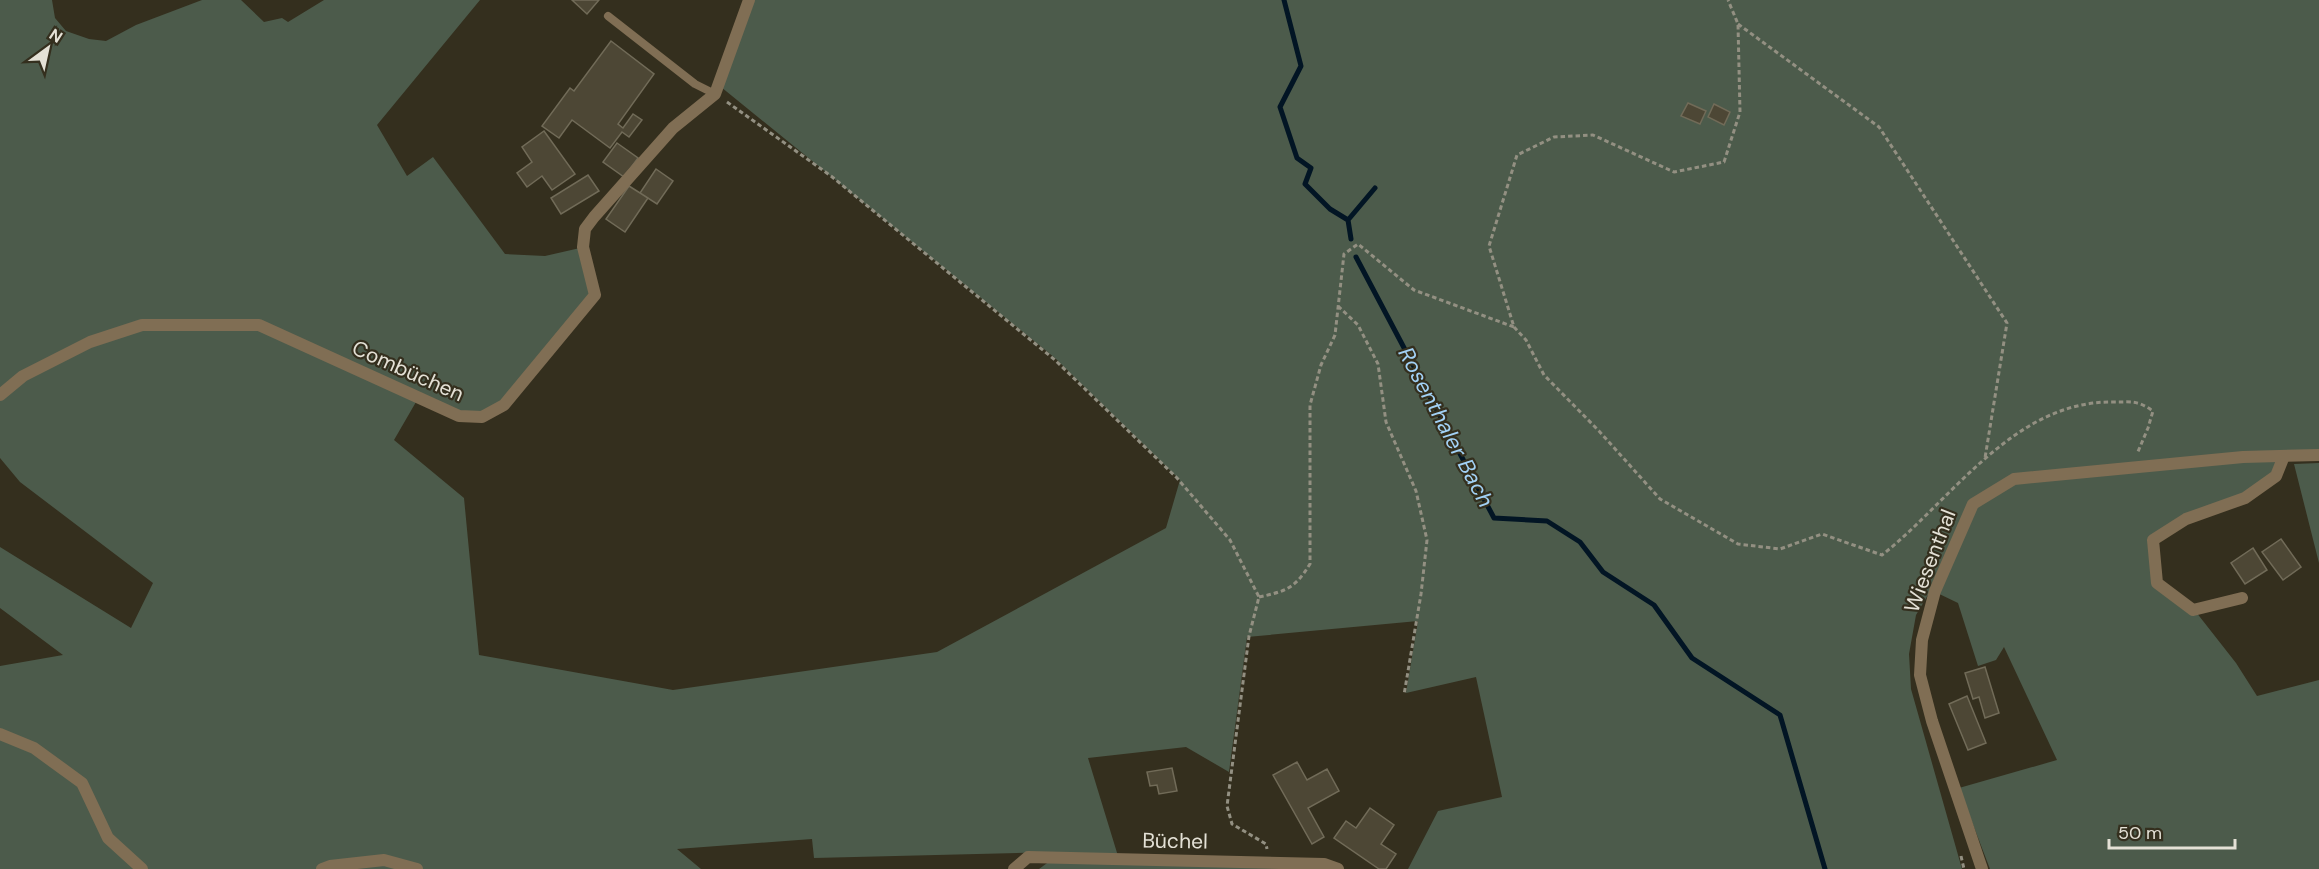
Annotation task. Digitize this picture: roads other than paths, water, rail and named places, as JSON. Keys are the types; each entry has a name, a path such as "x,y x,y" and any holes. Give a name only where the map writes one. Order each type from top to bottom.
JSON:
{"street":[{"path":"715,94 749,0"},
{"name":"Combüchen","path":"0,395 23,376 90,342 142,325 259,325 448,412 459,416 482,417 504,405 596,295 583,248 585,230 594,217 673,128 715,94"},
{"name":"Wiesenthal","path":"1982,869 1932,721 1920,675 1922,640 1935,591 1973,504 2014,479 2243,457 2319,455"},
{"path":"2242,598 2193,610 2157,583 2153,540 2186,519 2245,498 2276,476 2284,456"},
{"path":"0,734 34,748 82,783 108,838 142,869"},
{"name":"Büchel","path":"1014,869 1028,857 1324,864 1338,869"},
{"path":"322,869 330,866 384,860 417,869"}],"lane":[{"path":"608,16 695,84 715,94"}],"waterway":[{"name":"Rosenthaler Bach","path":"1284,0 1301,66 1280,107 1297,158 1311,168 1305,184 1330,209 1348,220 1351,239"},
{"path":"1348,220 1375,188"},
{"name":"Rosenthaler Bach","path":"1356,257 1494,518 1547,521 1580,542 1603,572 1654,605 1692,658 1780,715 1825,869"}]}
